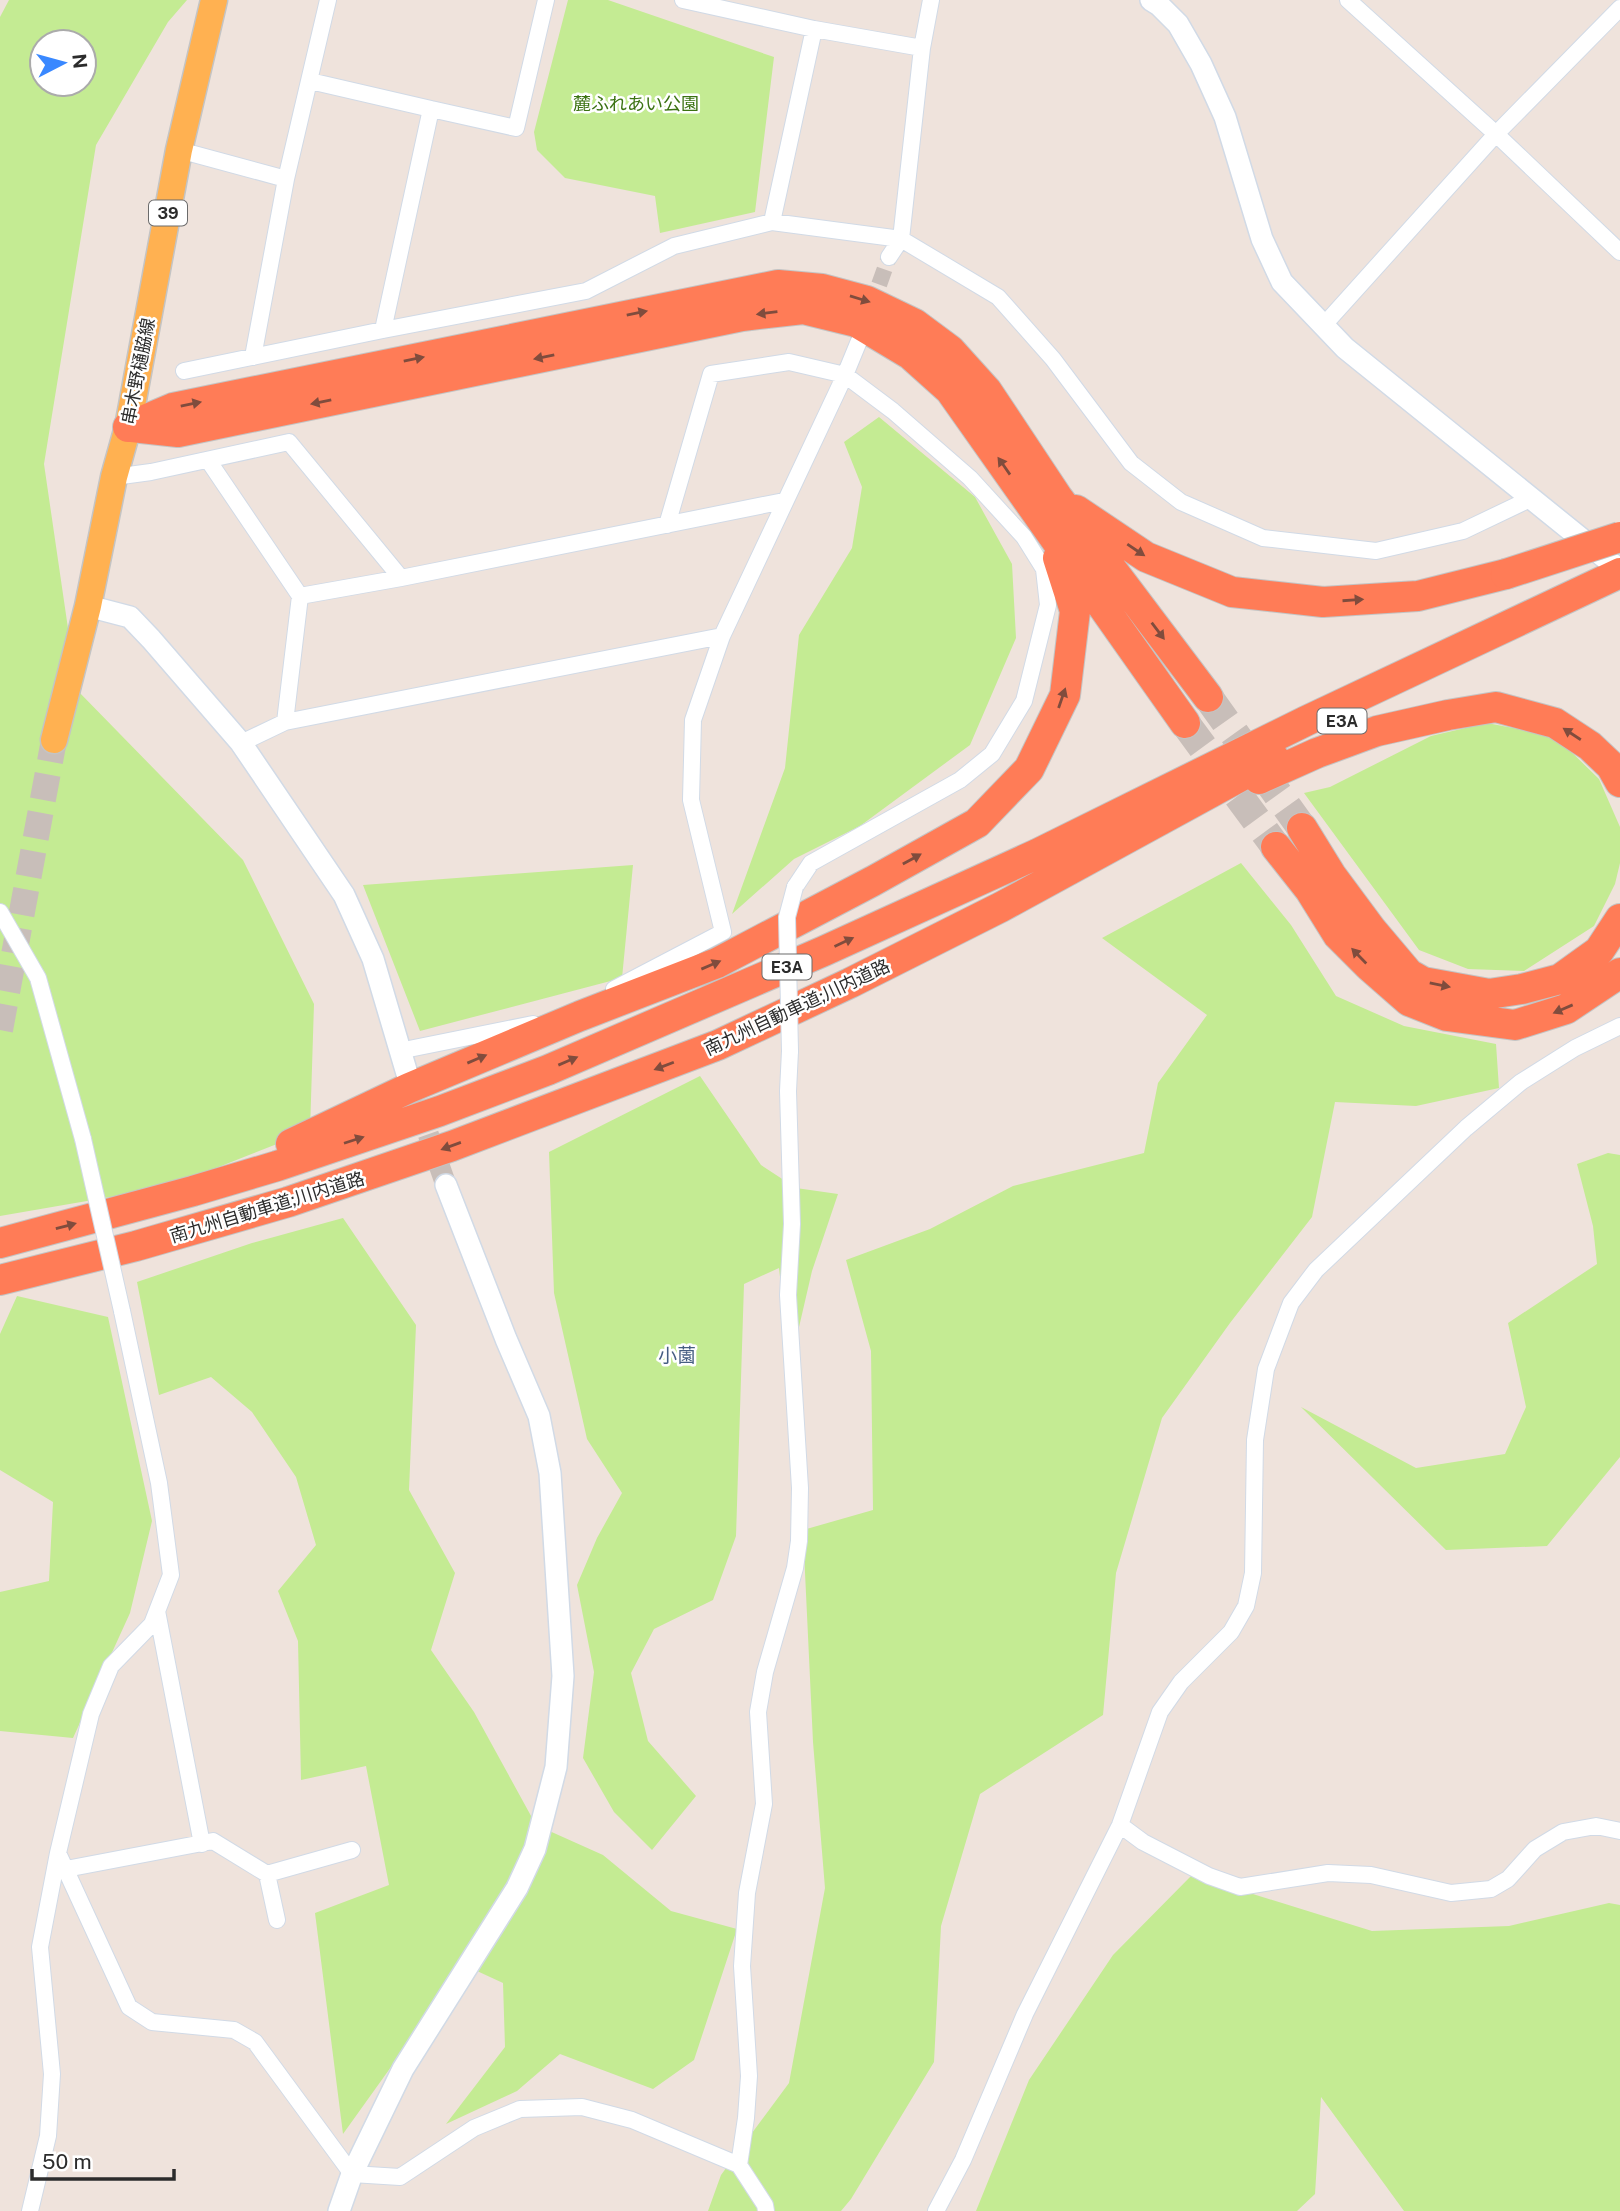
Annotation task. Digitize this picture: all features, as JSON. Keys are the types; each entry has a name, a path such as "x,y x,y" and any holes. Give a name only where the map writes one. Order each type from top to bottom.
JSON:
{"highway":[{"path":"128,427 173,408 778,285 822,289 867,300 915,324 950,350 987,391 1051,510 1185,723"},
{"path":"1051,510 1146,557 1232,592 1323,602 1418,596 1506,573 1620,537"},
{"path":"1051,510 1208,697"},
{"path":"193,1191 409,1088 580,1016 717,963 977,823 1029,769 1065,695 1075,611 1051,510"},
{"name":"南九州自動車道;川内道路","path":"0,1280 202,1228 288,1202 452,1146 718,1045 885,966 1001,907 1620,572"},
{"name":"南九州自動車道;川内道路","path":"0,1243 277,1166 402,1124 548,1070 824,951 1037,854 1306,721 1542,612"},
{"path":"885,966 1038,898 1250,783 1317,753 1377,731 1496,707 1555,723 1590,746 1611,766 1620,782"},
{"path":"1302,828 1331,876 1371,929 1409,974 1423,982 1489,994 1560,979 1598,951 1620,919"},
{"path":"1276,847 1310,890 1338,935 1368,966 1409,1001 1447,1016 1515,1025 1566,1009 1620,973"}],"main road":[{"name":"串木野樋脇線","path":"54,740 88,606 114,477 128,427 179,150 214,0"}],"street":[{"path":"253,357 286,179 328,0"},
{"path":"310,81 516,128 546,0"},
{"path":"683,0 814,29 922,48"},
{"path":"890,257 901,239 922,48 931,0"},
{"path":"1151,0 1160,5 1178,24 1201,64 1224,117 1262,239 1283,282 1345,348 1620,572"},
{"path":"1348,0 1496,134 1620,253"},
{"path":"1323,326 1496,134 1620,8"},
{"path":"772,222 814,29"},
{"path":"383,330 431,109"},
{"path":"179,150 286,179"},
{"path":"184,372 586,291 674,246 772,222 901,239 998,297 1053,359 1131,463 1181,502 1263,538 1376,551 1463,531 1530,499"},
{"path":"399,1051 558,1019 723,932 691,800 693,720 722,636 859,341"},
{"path":"667,525 710,374 789,362 845,375 893,411 970,478 1024,537 1044,569 1048,605 1024,701 992,754 960,780 811,863 795,887 788,917 788,1091 792,1224 788,1295 800,1488 799,1541 795,1568 765,1672 758,1712 764,1804 746,1905 742,1966 748,2076 746,2118 739,2165"},
{"path":"114,477 289,442 401,578"},
{"path":"208,460 300,596 285,722"},
{"path":"300,596 784,501"},
{"path":"88,606 130,617 151,639 240,743 344,895 373,960 408,1077"},
{"path":"240,743 285,722 722,636"},
{"path":"0,912 38,978 83,1139 159,1483 171,1575 152,1624 111,1666 91,1714 58,1853 40,1947 52,2074 48,2136 30,2211"},
{"path":"936,2211 963,2160 1025,2014 1120,1825 1160,1712 1181,1682 1231,1632 1246,1606 1253,1573 1255,1440 1266,1369 1291,1303 1316,1270 1466,1128 1512,1089 1575,1048 1620,1026"},
{"path":"339,2211 352,2174 403,2069 517,1888 535,1849 556,1767 563,1676 550,1473 539,1416 446,1185"},
{"path":"158,1611 202,1843"},
{"path":"1120,1825 1143,1842 1198,1871 1240,1887 1328,1873 1371,1875 1451,1894 1491,1889 1508,1879 1535,1849 1563,1832 1596,1826 1620,1831"},
{"path":"65,1869 214,1841 267,1874 277,1920"},
{"path":"267,1874 352,1850"},
{"path":"58,1853 130,2007 152,2022 234,2030 255,2042 352,2174"},
{"path":"352,2174 400,2177 474,2128 520,2109 582,2107 632,2120 739,2165 765,2205 766,2211"}],"green space":[{"path":"9,0 187,0 168,22 96,145 44,464 77,690 243,860 314,1004 310,1131 168,1187 0,1216 0,17"},
{"name":"麓ふれあい公園","path":"568,0 608,0 774,57 755,212 660,233 655,196 565,178 537,150 534,132"},
{"path":"879,417 975,497 1012,564 1016,638 970,745 860,826 794,859 732,914 785,768 799,635 852,548 862,487 844,442"},
{"path":"1487,723 1555,736 1599,779 1620,827 1620,863 1615,884 1594,926 1524,971 1468,969 1419,950 1304,793 1330,787 1431,736"},
{"path":"1241,863 1291,925 1336,996 1404,1026 1496,1044 1499,1088 1416,1106 1335,1102 1312,1217 1230,1323 1162,1418 1116,1573 1103,1715 980,1794 941,1926 934,2062 851,2199 841,2211 708,2211 721,2175 789,2083 825,1888 813,1742 803,1530 873,1510 871,1351 846,1260 930,1229 1013,1186 1144,1153 1158,1083 1207,1015 1102,938"},
{"path":"633,865 622,978 420,1031 363,885"},
{"path":"700,1076 761,1165 796,1188 838,1194 812,1271 790,1366 779,1268 744,1284 736,1536 713,1600 654,1629 631,1673 648,1741 696,1796 652,1850 614,1812 583,1758 594,1672 577,1585 597,1538 622,1493 587,1439 554,1293 549,1152"},
{"path":"1608,1153 1620,1155 1620,1457 1547,1546 1446,1550 1301,1407 1416,1468 1505,1454 1526,1407 1508,1323 1597,1264 1593,1226 1577,1164"},
{"path":"343,1218 416,1325 409,1490 455,1573 431,1650 474,1712 536,1825 603,1855 671,1911 737,1929 694,2060 653,2089 560,2054 517,2091 446,2124 505,2047 503,1983 464,1965 343,2134 315,1913 389,1885 366,1766 301,1780 298,1641 278,1591 316,1545 296,1477 252,1412 211,1377 159,1395 137,1282 252,1243"},
{"path":"17,1296 108,1317 152,1521 130,1613 73,1738 0,1731 0,1592 49,1581 53,1502 0,1470 0,1334"},
{"path":"1192,1875 1372,1931 1509,1926 1609,1903 1620,1905 1620,2211 1404,2211 1321,2097 1315,2194 1297,2211 976,2211 1029,2080 1113,1955"}],"tunnel":[{"path":"871,307 889,257"},
{"path":"1208,697 1302,828"},
{"path":"1185,723 1276,847"},
{"path":"0,1030 54,740"},
{"path":"418,1105 446,1185"}],"district":[{"name":"小薗","path":"677,1355"}]}
